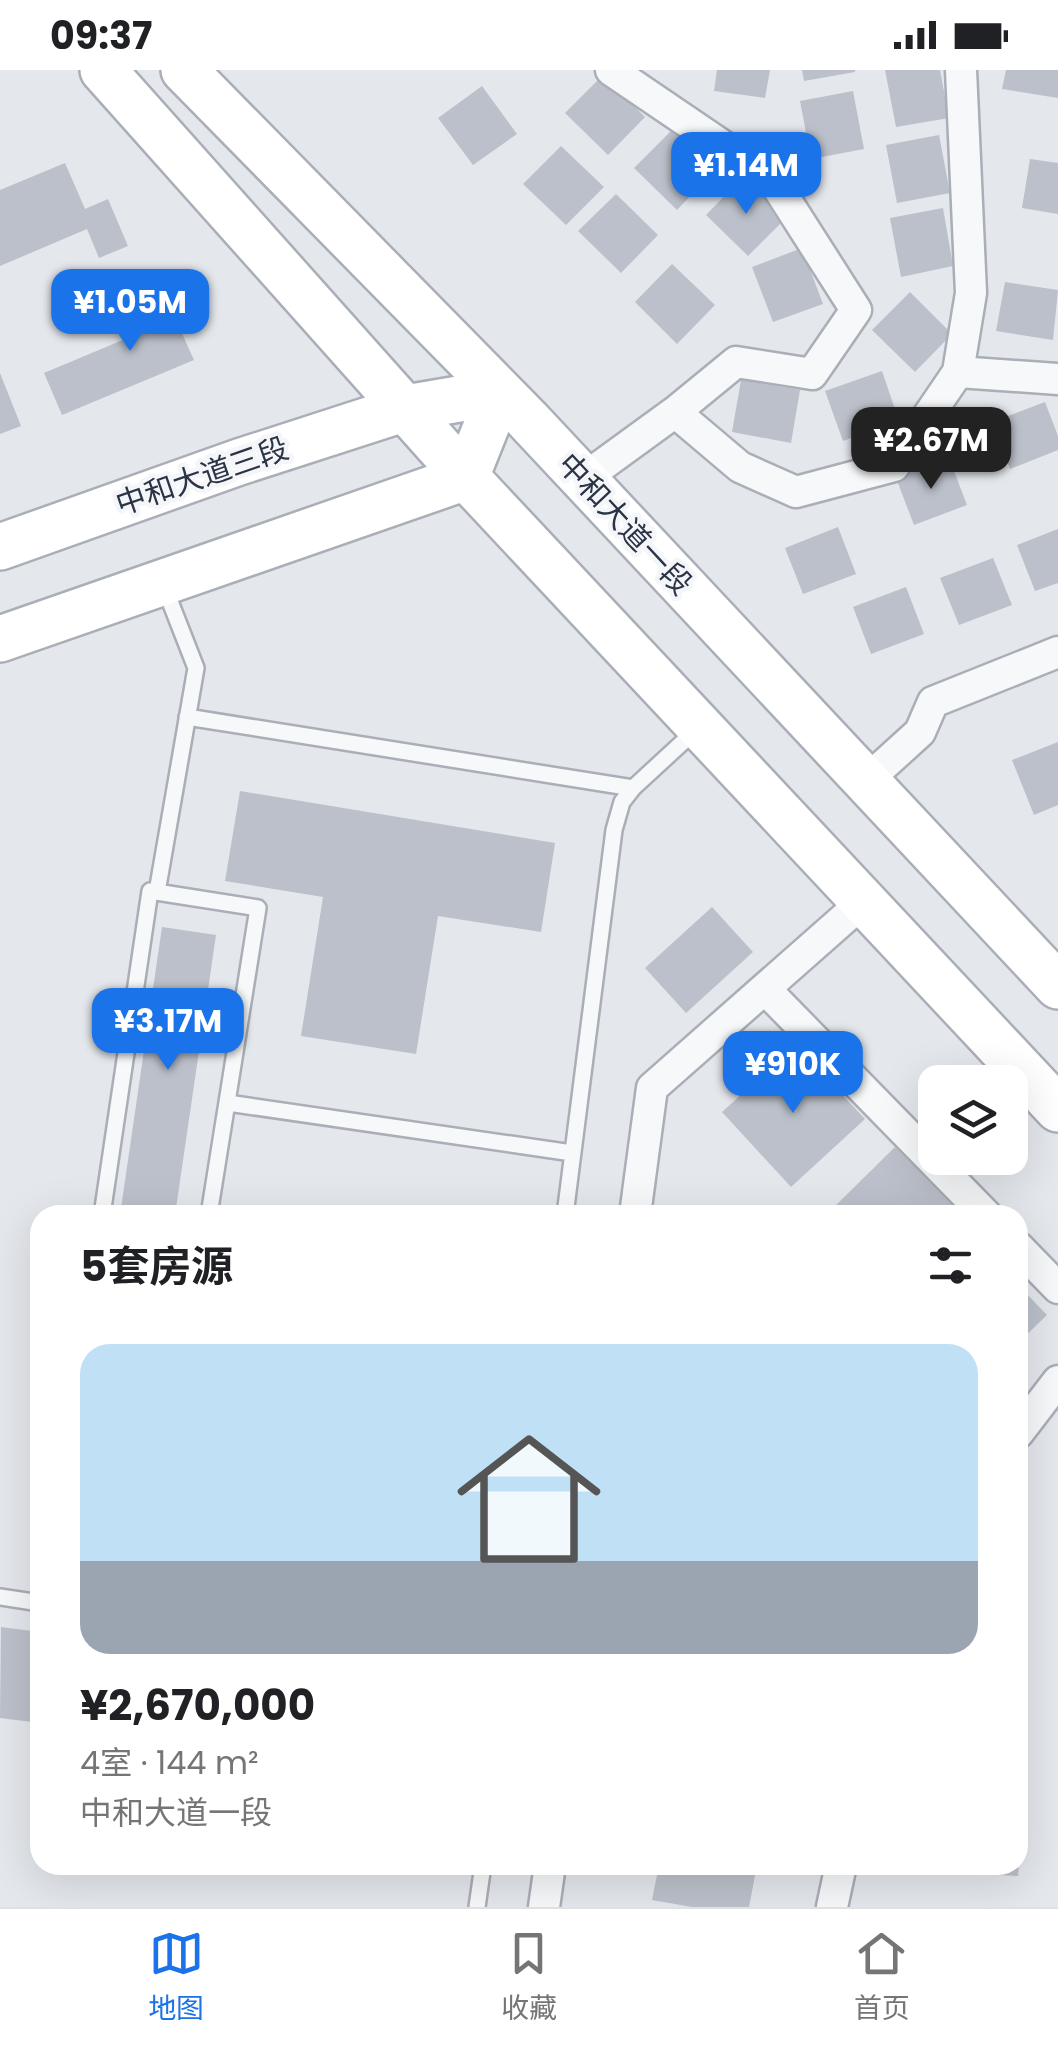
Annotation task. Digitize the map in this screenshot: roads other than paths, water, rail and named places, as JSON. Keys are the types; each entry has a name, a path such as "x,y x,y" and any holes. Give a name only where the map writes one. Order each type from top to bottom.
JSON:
{"main road":[{"path":"103,70 466,476 1058,1109"},
{"name":"中和大道一段","path":"184,70 583,478 1058,986"},
{"path":"0,639 466,476 500,392"},
{"name":"中和大道三段","path":"0,547 239,462 406,408 500,392"}],"street":[{"path":"583,478 736,362 812,374 856,310 773,180 610,70"},
{"path":"675,412 740,467 796,492 894,466 958,372 970,293 961,70"},
{"path":"958,372 1058,380"},
{"path":"866,781 920,732 933,702 1058,652"},
{"path":"636,1205 652,1088 864,902"},
{"path":"765,989 976,1205"},
{"path":"1028,1257 1058,1288"},
{"path":"1028,1420 1058,1381"},
{"path":"544,1907 549,1875"},
{"path":"832,1907 839,1875"}],"lane":[{"path":"157,892 196,668 163,582"},
{"path":"187,716 633,788"},
{"path":"565,1205 614,830 622,802 633,788 700,726"},
{"path":"103,1205 150,891 258,908 210,1205"},
{"path":"228,1103 572,1153"},
{"path":"0,1597 30,1602"},
{"path":"478,1907 482,1875"}]}
